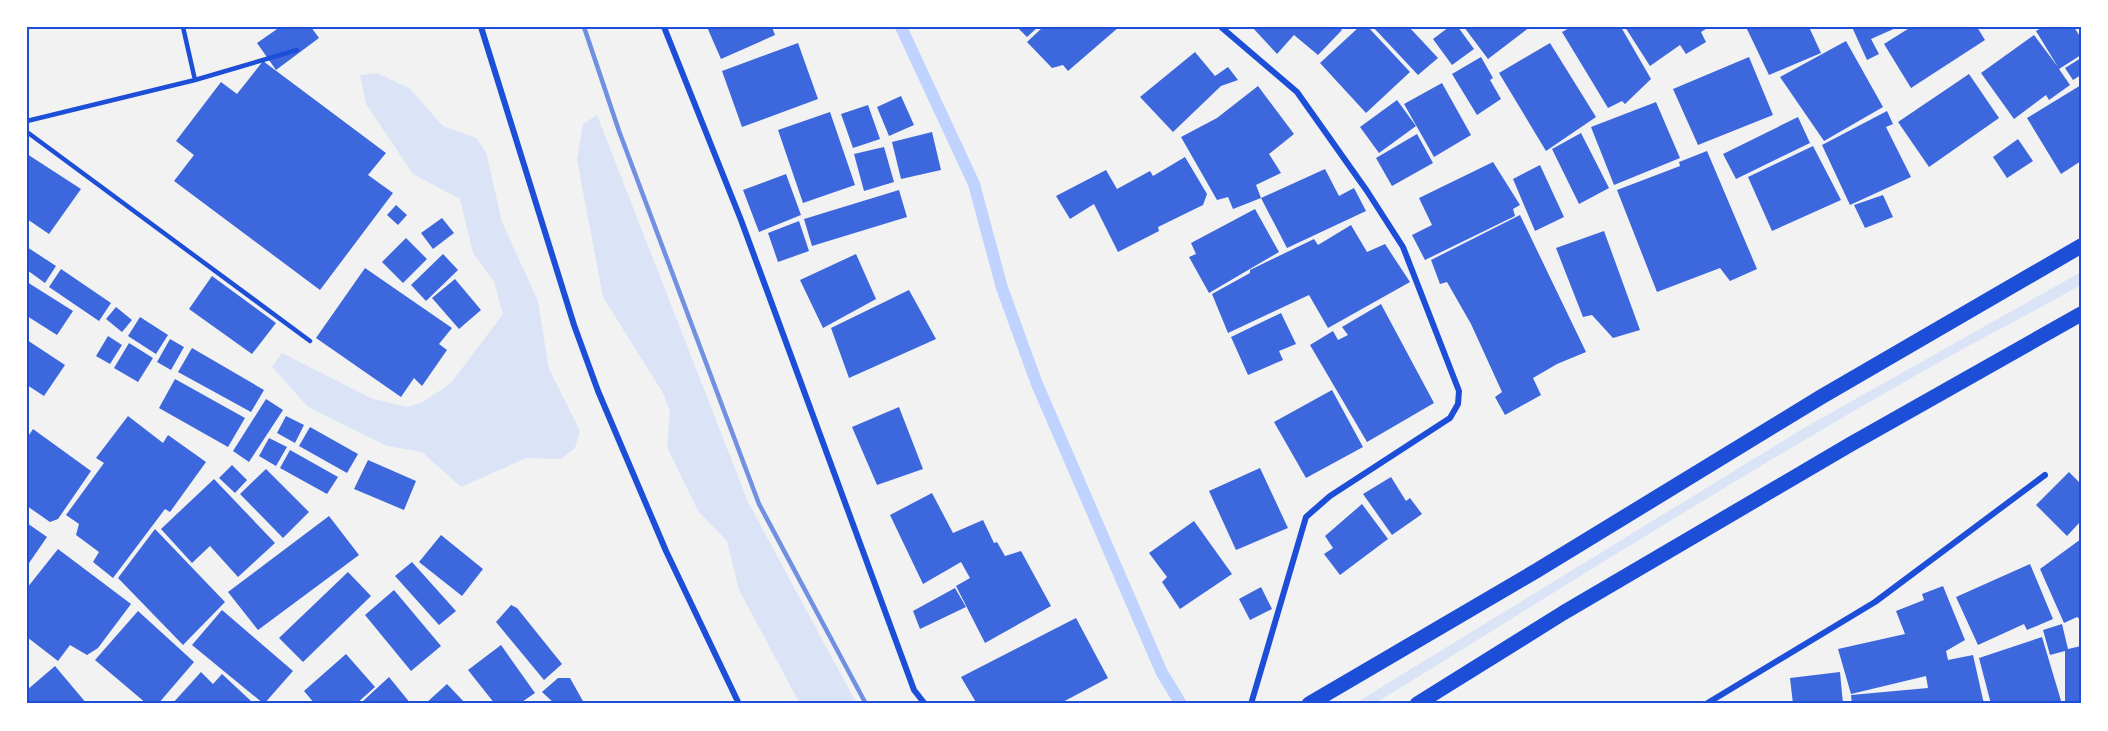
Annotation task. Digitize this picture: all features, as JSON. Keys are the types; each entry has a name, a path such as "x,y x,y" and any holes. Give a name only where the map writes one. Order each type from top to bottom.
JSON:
{"main road":[{"path":"1310,704 1536,571 1821,397 2081,246"},
{"path":"1417,704 1614,582 2081,314"}],"street":[{"path":"481,27 571,314 598,391 666,551 739,704"},
{"path":"664,27 741,220 914,690 925,704"},
{"path":"1221,27 1297,92 1373,200 1403,247 1458,391 1458,404 1450,418 1330,496 1306,517 1251,704"},
{"path":"1706,704 1875,602 2045,475"}],"lane":[{"path":"183,27 195,80"},
{"path":"27,121 195,80 297,50"},
{"path":"27,132 310,341"}],"shaded area":[{"path":"377,73 409,88 443,126 476,138 486,152 502,222 538,301 549,369 580,431 575,448 561,459 526,458 461,487 422,452 387,446 308,407 272,367 282,353 373,399 407,407 423,402 451,383 503,314 494,282 473,253 460,199 413,174 366,104 360,75"},
{"path":"597,115 748,502 857,704 800,704 739,590 727,541 698,511 667,447 670,412 664,395 603,297 577,160 583,124"},
{"path":"2081,272 2081,285 1942,361 1784,452 1374,704 1354,704 1804,428"}],"building":[{"path":"280,27 311,27 319,38 276,70 257,43"},
{"path":"707,27 772,27 775,35 721,59"},
{"path":"1017,27 1038,27 1027,37"},
{"path":"1043,27 1119,27 1068,71 1063,65 1052,68 1027,42"},
{"path":"1252,27 1339,27 1342,30 1318,55 1294,35 1277,54"},
{"path":"1359,27 1368,27 1410,72 1366,113 1320,63"},
{"path":"1373,27 1409,27 1438,58 1418,75"},
{"path":"1449,27 1458,27 1474,49 1452,65 1433,39"},
{"path":"1464,27 1530,27 1488,59"},
{"path":"1571,27 1621,27 1651,79 1625,104 1622,101 1608,108 1562,32"},
{"path":"1625,27 1709,27 1701,32 1706,42 1686,54 1680,45 1650,66"},
{"path":"1746,27 1809,27 1821,53 1769,75"},
{"path":"1852,27 1898,27 1871,39 1879,54 1867,60"},
{"path":"1911,27 1977,27 1985,40 1911,88 1884,44"},
{"path":"2043,27 2074,27 2081,38 2081,55 2059,69 2070,85 2049,100 2046,95 2014,119 1981,73 2034,35 2058,67 2036,31"},
{"path":"1846,41 1883,107 1824,141 1780,77"},
{"path":"798,43 818,99 742,127 722,71"},
{"path":"1550,43 1596,117 1546,151 1499,73"},
{"path":"1195,52 1215,76 1228,67 1238,80 1221,86 1173,132 1140,97"},
{"path":"1481,57 1493,78 1490,80 1501,99 1477,115 1452,74"},
{"path":"1749,57 1773,115 1698,145 1673,89"},
{"path":"2081,58 2081,75 2073,80 2065,68"},
{"path":"263,61 386,153 368,175 393,193 320,290 174,181 194,155 176,141 221,82 237,94"},
{"path":"1969,74 1999,118 1929,167 1898,122"},
{"path":"1442,83 1471,135 1434,157 1404,104"},
{"path":"2081,85 2081,161 2061,174 2027,118"},
{"path":"1258,86 1294,134 1269,154 1281,173 1256,185 1261,198 1233,209 1228,197 1217,200 1181,137 1217,118"},
{"path":"901,96 914,125 889,136 877,107"},
{"path":"1397,100 1416,126 1379,153 1360,127"},
{"path":"1656,102 1680,158 1614,185 1591,127"},
{"path":"868,105 880,139 853,148 841,114"},
{"path":"1887,111 1893,124 1886,127 1911,177 1850,205 1822,145"},
{"path":"830,112 855,185 803,203 778,130"},
{"path":"1798,117 1810,143 1736,179 1723,154"},
{"path":"932,132 941,170 901,179 892,142"},
{"path":"1581,133 1609,188 1579,204 1552,149"},
{"path":"1417,134 1433,163 1392,186 1376,158"},
{"path":"2018,139 2033,161 2007,178 1993,157"},
{"path":"1813,146 1841,200 1772,231 1748,177"},
{"path":"884,147 894,182 864,191 854,154"},
{"path":"1707,151 1757,269 1730,281 1720,268 1657,292 1617,190 1680,166 1679,162"},
{"path":"27,154 81,189 49,234 27,219"},
{"path":"1185,157 1207,194 1203,205 1158,227 1159,231 1118,252 1094,204 1070,219 1056,196 1106,170 1117,189 1150,171 1153,176"},
{"path":"1493,162 1520,205 1513,209 1515,216 1425,260 1412,235 1432,225 1419,198"},
{"path":"1540,165 1564,217 1535,231 1513,179"},
{"path":"1325,169 1339,196 1354,188 1366,211 1287,248 1261,198"},
{"path":"786,174 801,215 759,232 743,190"},
{"path":"899,190 907,217 812,246 804,219"},
{"path":"1883,195 1893,217 1865,228 1854,205"},
{"path":"396,205 407,215 398,225 387,215"},
{"path":"1255,209 1279,252 1209,293 1189,257 1196,254 1191,243"},
{"path":"1520,215 1586,352 1557,364 1533,378 1541,395 1505,415 1495,397 1502,392 1471,324 1447,282 1440,284 1431,260"},
{"path":"442,218 454,233 433,249 421,233"},
{"path":"799,221 809,251 778,262 768,233"},
{"path":"1351,225 1367,252 1385,244 1410,282 1328,328 1309,295 1228,333 1212,294 1250,273 1250,270 1314,239 1318,245"},
{"path":"1604,231 1640,330 1613,338 1592,315 1583,317 1556,248"},
{"path":"406,238 427,259 403,283 382,262"},
{"path":"27,247 56,266 45,283 27,270"},
{"path":"443,254 458,270 426,301 411,285"},
{"path":"856,254 876,299 823,328 800,280"},
{"path":"365,268 452,328 439,344 447,350 422,386 414,378 401,397 316,338"},
{"path":"61,269 111,303 99,321 49,287"},
{"path":"212,276 276,323 252,354 189,309"},
{"path":"455,279 481,310 459,329 432,298"},
{"path":"27,282 73,311 57,335 27,316"},
{"path":"909,290 936,339 849,378 831,328"},
{"path":"1381,304 1434,403 1367,442 1310,345 1333,331 1338,340 1348,335 1342,327"},
{"path":"116,307 132,320 122,332 106,319"},
{"path":"1281,313 1296,344 1279,351 1283,360 1248,375 1231,337"},
{"path":"140,317 168,335 156,354 128,336"},
{"path":"108,336 122,345 110,364 96,356"},
{"path":"170,339 184,347 171,370 157,362"},
{"path":"27,340 65,365 44,396 27,385"},
{"path":"129,343 153,358 138,382 114,368"},
{"path":"192,348 264,390 251,412 178,372"},
{"path":"175,379 245,418 228,447 159,408"},
{"path":"1332,390 1363,447 1306,478 1274,422"},
{"path":"266,399 283,410 249,462 233,451"},
{"path":"899,407 923,469 877,485 852,427"},
{"path":"128,416 163,443 168,435 206,462 170,512 165,509 113,578 93,562 99,552 76,535 79,524 66,515 104,463 96,458"},
{"path":"286,416 304,425 295,443 277,433"},
{"path":"310,427 358,454 347,473 299,446"},
{"path":"33,429 91,471 58,519 50,522 27,506 27,438"},
{"path":"269,438 287,447 276,466 259,456"},
{"path":"290,450 338,477 327,494 280,468"},
{"path":"368,460 416,481 404,510 354,489"},
{"path":"232,465 247,480 235,493 219,478"},
{"path":"1260,468 1288,528 1236,550 1209,491"},
{"path":"266,469 309,512 283,538 240,494"},
{"path":"2069,472 2081,484 2081,521 2067,536 2036,505"},
{"path":"1391,477 1406,501 1410,498 1422,514 1392,535 1363,494"},
{"path":"214,479 275,543 238,577 210,546 192,563 161,529"},
{"path":"932,493 953,533 983,520 994,543 997,542 1005,556 1021,551 1051,606 985,643 956,586 970,578 961,562 923,584 890,515"},
{"path":"1362,504 1388,539 1340,575 1324,554 1333,548 1325,536"},
{"path":"329,516 359,555 258,630 228,592"},
{"path":"1194,521 1232,574 1180,609 1162,582 1167,577 1149,553"},
{"path":"27,523 47,537 27,566"},
{"path":"155,529 225,602 183,645 118,578"},
{"path":"441,535 483,569 462,596 419,562"},
{"path":"2081,539 2081,620 2077,617 2064,623 2040,569"},
{"path":"58,549 131,604 98,648 87,655 70,645 58,661 27,637 27,588"},
{"path":"412,562 456,611 439,625 395,576"},
{"path":"2030,564 2053,619 2027,630 2024,624 1978,645 1956,597"},
{"path":"348,572 371,596 303,662 279,638"},
{"path":"1943,586 1965,640 1946,651 1948,660 1973,655 1984,704 1852,704 1851,695 1928,688 1926,676 1851,694 1838,649 1905,634 1896,611 1924,600 1922,594"},
{"path":"1261,587 1272,609 1250,620 1239,599"},
{"path":"955,588 966,607 920,629 913,611"},
{"path":"394,590 441,646 411,671 365,615"},
{"path":"511,605 517,608 562,664 544,680 496,622"},
{"path":"222,610 293,671 264,704 192,645"},
{"path":"138,611 194,662 158,704 147,704 95,660"},
{"path":"1076,618 1108,678 1059,704 977,704 961,677"},
{"path":"2062,624 2068,649 2081,646 2081,704 2065,704 2065,651 2050,655 2043,630"},
{"path":"2042,637 2062,704 1991,704 1979,658"},
{"path":"501,645 535,693 519,704 495,704 468,670"},
{"path":"346,654 375,687 356,704 315,704 304,691"},
{"path":"55,666 87,704 27,704 27,690"},
{"path":"201,672 213,684 222,674 251,701 249,704 172,704"},
{"path":"1840,672 1843,704 1793,704 1790,678"},
{"path":"389,677 411,704 365,704 363,701"},
{"path":"558,678 570,678 584,703 555,704 542,692"},
{"path":"447,684 466,704 425,704"}],"waterway":[{"path":"901,27 974,184 1002,288 1037,384 1162,673 1181,704"}],"railway":[{"path":"584,27 619,131 759,504 866,704"}]}
